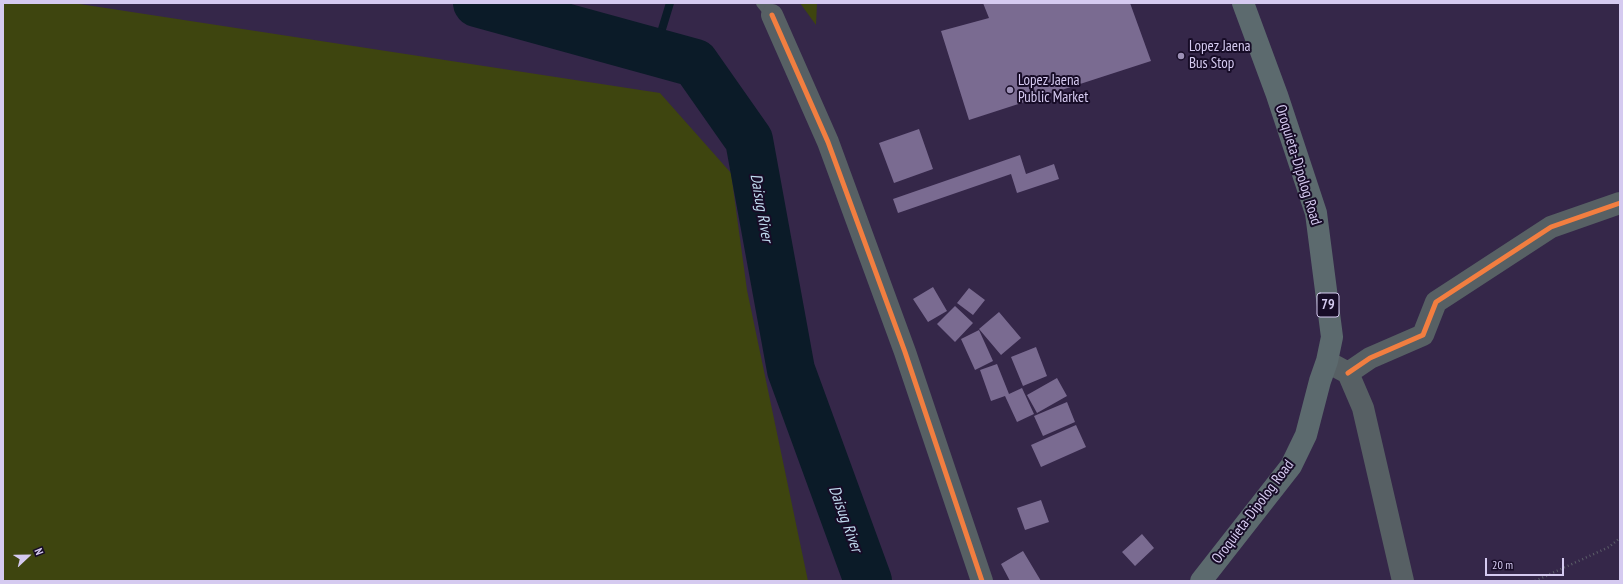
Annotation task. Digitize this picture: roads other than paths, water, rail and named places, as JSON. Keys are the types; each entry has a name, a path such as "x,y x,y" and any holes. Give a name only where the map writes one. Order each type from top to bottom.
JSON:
{"highway":[{"name":"Oroquieta-Dipolog Road","path":"1200,581 1291,466 1306,435 1320,381 1327,361 1332,337 1316,213 1277,95 1243,3"}],"street":[{"path":"767,9 828,142 905,352 982,581"},
{"path":"1348,373 1370,358 1423,335 1436,302 1551,227 1620,203"},
{"path":"1327,361 1348,373 1363,408 1404,581"}],"waterway":[{"name":"Daisug River","path":"477,3 695,63 749,140 791,370 868,581"},
{"path":"655,52 670,3"}],"place":[{"name":"Lopez Jaena Bus Stop","path":"1181,56"},
{"name":"Lopez Jaena Public Market","path":"1010,90"}]}
